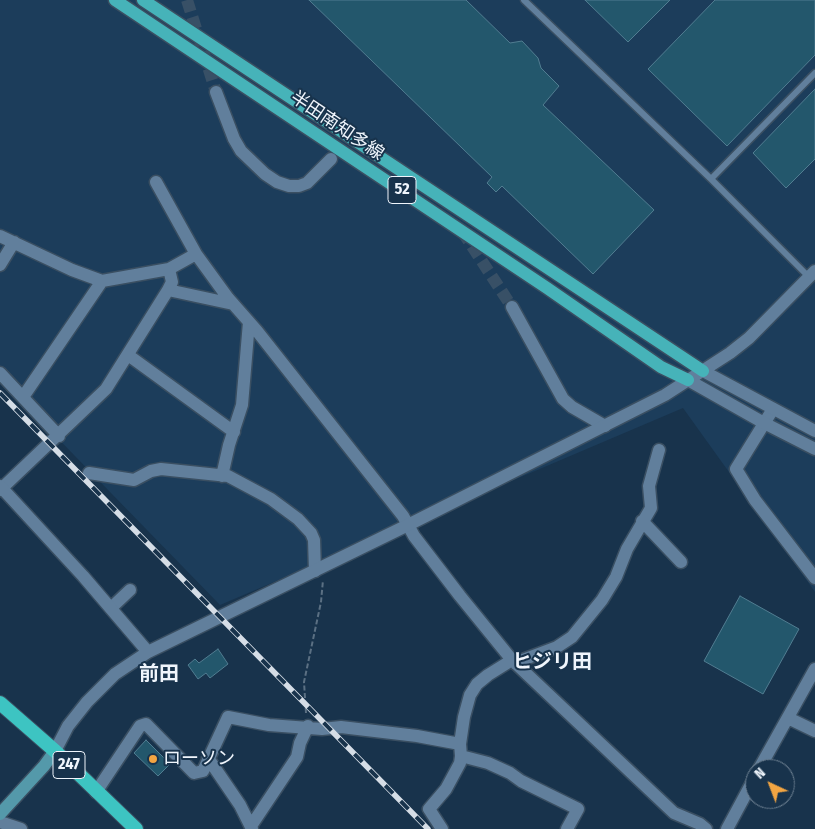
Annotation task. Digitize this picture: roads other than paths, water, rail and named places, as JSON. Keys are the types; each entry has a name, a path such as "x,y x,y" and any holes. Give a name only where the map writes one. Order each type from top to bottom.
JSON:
{"highway":[{"name":"247","path":"0,703 55,751 136,829"}],"main road":[{"name":"半田南知多線","path":"115,0 474,238 661,367 688,380"},
{"name":"半田南知多線","path":"143,0 703,371"},
{"path":"0,814 44,766 55,751"}],"street":[{"path":"216,92 234,139 241,151 265,174 277,182 289,186 299,186 307,183 331,159"},
{"path":"156,182 196,254 233,304 514,662 674,813 700,824 706,829"},
{"path":"0,236 72,270 102,280 169,269 196,254"},
{"path":"0,264 14,242"},
{"path":"148,652 83,576 1,488 59,436 106,389 168,290 172,282 169,269"},
{"path":"55,751 68,726 87,702 115,674 148,652 319,576 408,525 650,403 703,371 749,338 812,274"},
{"path":"23,396 102,280"},
{"path":"168,290 233,304"},
{"path":"512,307 563,399 572,407 605,426"},
{"path":"222,476 242,405 249,322"},
{"path":"128,355 234,432"},
{"path":"703,371 815,431"},
{"path":"0,373 59,436"},
{"path":"688,380 764,423 815,449"},
{"path":"773,408 736,469 755,500 815,578"},
{"path":"442,829 429,809 451,781 461,750 470,695 477,684 488,674 514,662 557,647 585,623 616,577 627,548 650,508 649,486 659,450"},
{"path":"89,473 134,480 152,471 161,469 228,476 271,499 298,519 311,533 314,540 319,576"},
{"path":"642,521 681,562"},
{"path":"111,608 130,590"},
{"path":"765,759 815,669"},
{"path":"96,792 140,726 146,724 194,773 203,771 228,717 269,724 308,726 322,729 341,727 417,736 461,750 510,773 521,781 578,809 567,829"},
{"path":"788,718 815,731"},
{"path":"251,828 297,758 300,743 308,726"},
{"path":"208,758 240,805 251,828"},
{"path":"726,829 745,795"},
{"path":"0,822 21,829"}],"lane":[{"path":"524,0 812,274"},
{"path":"711,179 815,74"}],"tunnel":[{"path":"187,0 216,92"},
{"path":"462,231 512,307"}],"railway":[{"path":"0,393 428,829"}],"place":[{"name":"ローソン","path":"153,759"}],"district":[{"name":"ヒジリ田","path":"552,662"},
{"name":"前田","path":"159,674"}]}
